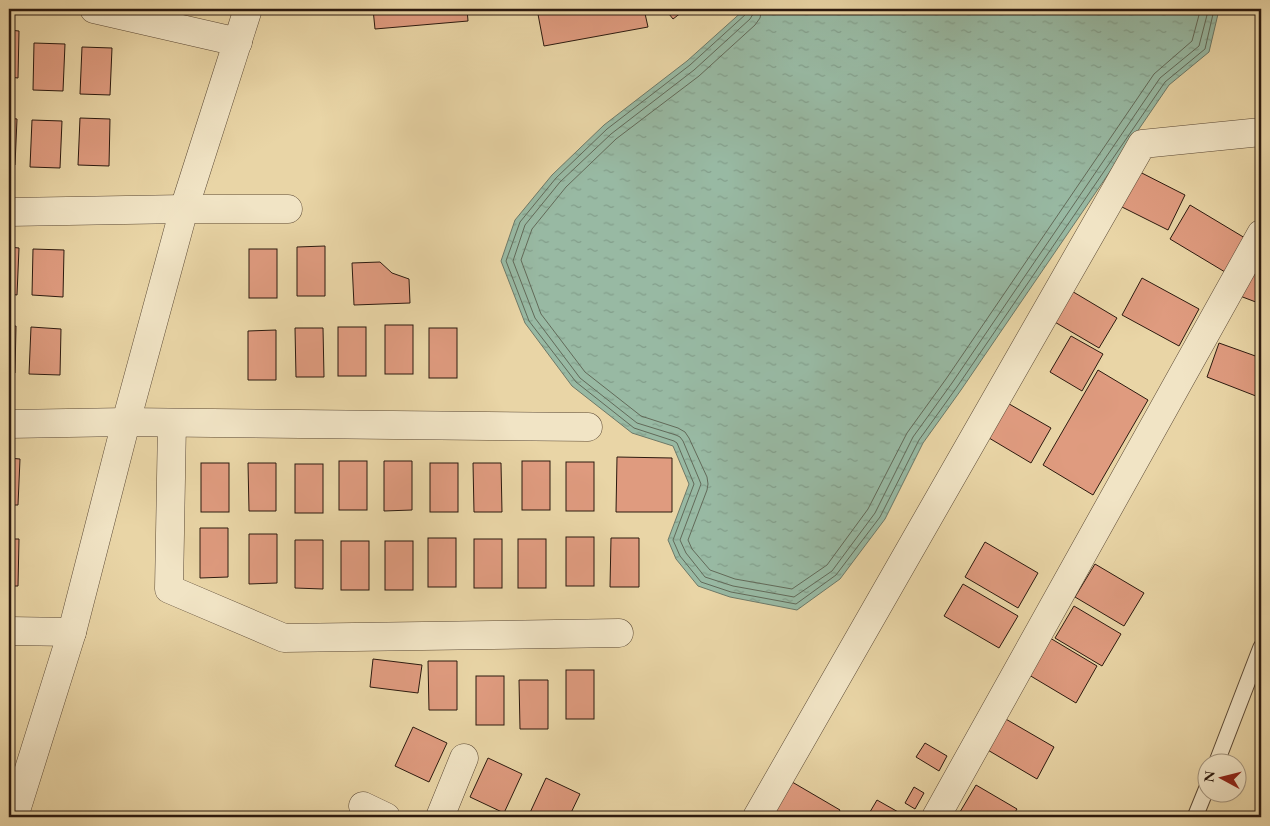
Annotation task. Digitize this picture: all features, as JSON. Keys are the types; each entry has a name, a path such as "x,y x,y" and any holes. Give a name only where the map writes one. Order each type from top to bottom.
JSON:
{"street":[{"path":"94,9 238,42"},
{"path":"14,817 72,632 126,422 184,209 248,9"},
{"path":"758,817 1142,144 1261,132"},
{"path":"9,212 288,209"},
{"path":"936,817 1261,234"},
{"path":"9,424 126,422 588,426"},
{"path":"172,423 169,588 284,638 619,633"},
{"path":"9,631 72,632"},
{"path":"440,817 464,758"}],"lane":[{"path":"1220,754 1261,647"},
{"path":"1195,817 1200,804"}],"water":[{"path":"745,9 1217,9 1218,14 1209,52 1169,85 923,443 885,519 840,579 797,610 730,597 698,586 676,559 668,540 689,484 673,446 632,433 572,386 525,323 501,261 515,220 552,175 604,125 687,61"}],"building":[{"path":"373,9 467,9 468,21 375,29"},
{"path":"537,9 644,9 648,27 544,46"},
{"path":"665,9 686,9 673,19"},
{"path":"9,30 19,31 18,78 9,77"},
{"path":"34,43 65,44 63,91 33,90"},
{"path":"82,47 112,48 110,95 80,94"},
{"path":"9,118 17,119 15,165 9,165"},
{"path":"80,118 110,119 109,166 78,165"},
{"path":"32,120 62,121 60,168 30,167"},
{"path":"1132,168 1185,195 1168,230 1114,203"},
{"path":"1190,205 1245,238 1225,272 1170,239"},
{"path":"325,246 325,296 297,296 297,247"},
{"path":"9,247 19,248 17,295 9,294"},
{"path":"33,249 64,250 63,297 32,295"},
{"path":"249,249 277,249 277,298 249,298"},
{"path":"1261,260 1261,304 1240,296"},
{"path":"380,262 392,273 409,279 410,303 354,305 352,263"},
{"path":"1142,278 1199,309 1179,346 1122,315"},
{"path":"1070,290 1117,318 1099,348 1053,321"},
{"path":"385,325 413,325 413,374 385,374"},
{"path":"9,326 16,326 15,373 9,373"},
{"path":"31,327 61,329 60,375 29,374"},
{"path":"338,327 366,327 366,376 338,376"},
{"path":"295,328 323,328 324,377 296,377"},
{"path":"429,328 457,328 457,378 429,378"},
{"path":"276,330 276,380 248,380 248,331"},
{"path":"1071,336 1103,354 1082,391 1050,372"},
{"path":"1219,343 1261,358 1261,398 1207,377"},
{"path":"1098,370 1148,400 1093,495 1043,465"},
{"path":"1004,401 1051,428 1031,463 984,435"},
{"path":"617,457 672,458 672,512 616,512"},
{"path":"9,458 20,459 18,505 9,505"},
{"path":"339,461 367,461 367,510 339,510"},
{"path":"384,461 412,461 412,510 384,511"},
{"path":"522,461 550,461 550,510 522,510"},
{"path":"566,462 594,462 594,511 566,511"},
{"path":"201,463 229,463 229,512 201,512"},
{"path":"248,463 276,463 276,511 249,511"},
{"path":"430,463 458,463 458,512 430,512"},
{"path":"473,463 501,463 502,512 474,512"},
{"path":"295,464 323,464 323,513 295,513"},
{"path":"200,528 228,528 228,577 200,578"},
{"path":"249,534 277,534 277,583 249,584"},
{"path":"566,537 594,537 594,586 566,586"},
{"path":"428,538 456,538 456,587 428,587"},
{"path":"611,538 639,538 639,587 610,587"},
{"path":"9,539 19,539 18,586 9,586"},
{"path":"474,539 502,539 502,588 474,588"},
{"path":"518,539 546,539 546,588 518,588"},
{"path":"295,540 323,540 323,589 295,588"},
{"path":"341,541 369,541 369,590 341,590"},
{"path":"385,541 413,541 413,590 385,590"},
{"path":"985,542 1038,573 1018,608 965,577"},
{"path":"1095,564 1144,593 1124,626 1075,597"},
{"path":"963,584 1018,616 999,648 944,616"},
{"path":"1074,606 1121,634 1102,666 1055,638"},
{"path":"1045,635 1097,666 1076,703 1024,672"},
{"path":"373,659 422,665 418,693 370,687"},
{"path":"428,661 457,661 457,710 429,710"},
{"path":"566,670 594,670 594,719 566,719"},
{"path":"476,676 504,676 504,725 476,725"},
{"path":"519,680 548,680 548,729 520,729"},
{"path":"1004,718 1054,747 1037,779 986,749"},
{"path":"413,727 447,743 429,782 395,766"},
{"path":"925,743 947,756 939,771 916,757"},
{"path":"488,758 522,774 504,813 470,797"},
{"path":"546,778 580,794 569,817 528,817"},
{"path":"787,779 840,810 836,817 770,817"},
{"path":"976,785 1017,809 1012,817 957,817"},
{"path":"914,787 924,793 915,809 905,803"},
{"path":"877,800 907,817 867,817"}]}
